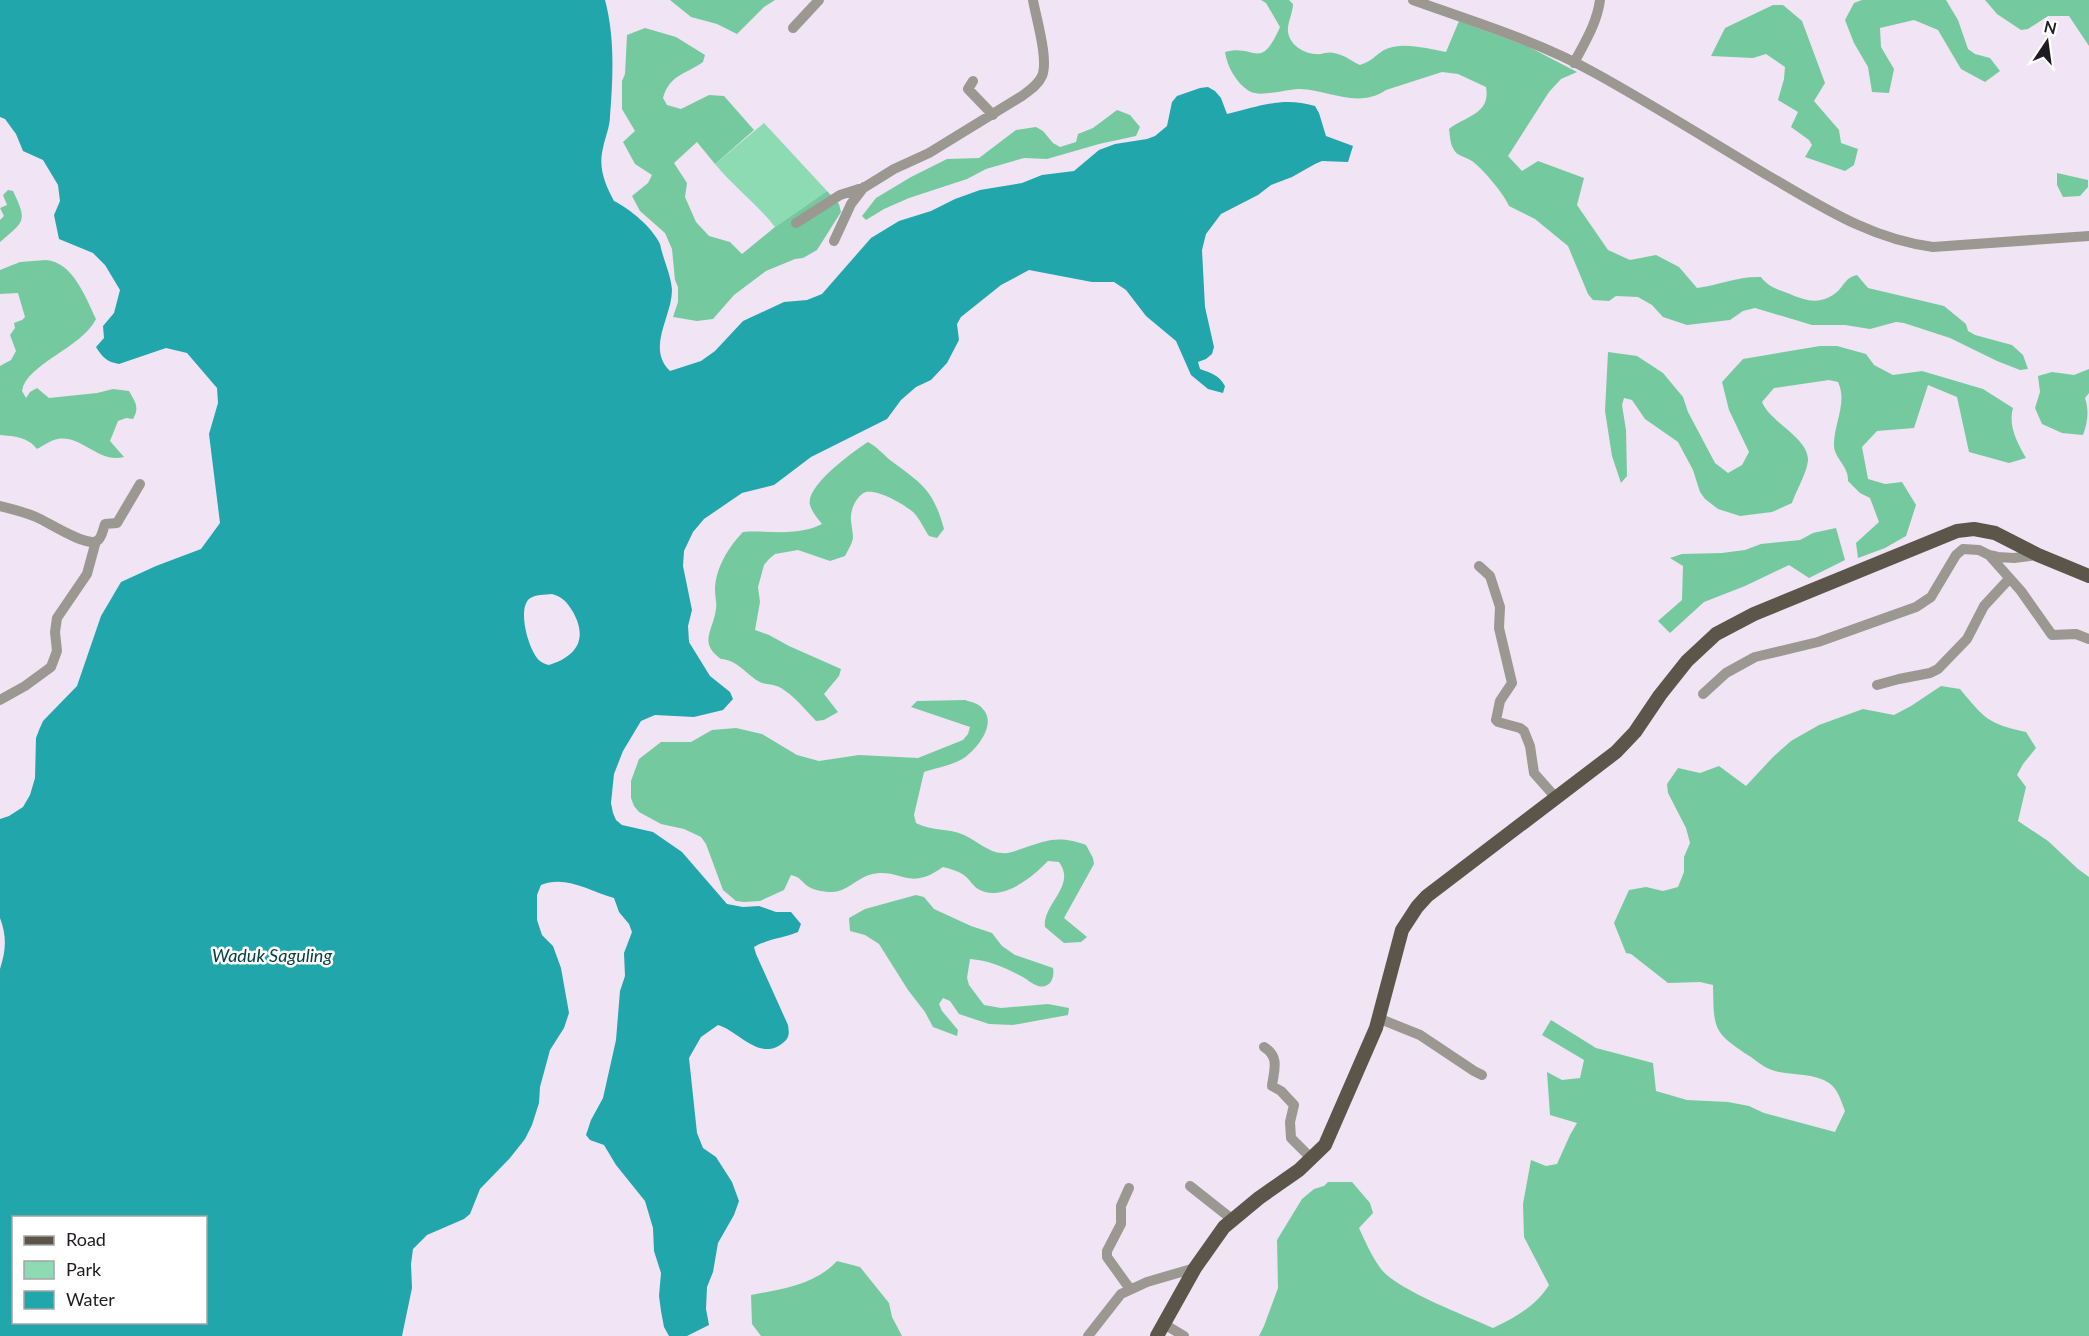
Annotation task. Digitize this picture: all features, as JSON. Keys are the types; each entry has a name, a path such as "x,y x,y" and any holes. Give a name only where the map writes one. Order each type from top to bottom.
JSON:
{"main road":[{"path":"1160,1330 1208,1247 1258,1198 1312,1159 1328,1139 1369,1045 1397,943 1402,930 1417,907 1427,896 1465,866 1557,799 1616,752 1635,732 1687,660 1716,634 1734,624 1957,531 1974,529 1988,531 2089,576"}],"street":[{"path":"793,28 819,0"},
{"path":"796,223 840,195 865,187 894,169 929,153 993,115 1035,86 1043,74 1042,44 1033,0"},
{"path":"1413,0 1540,47 1574,63 1836,215 1887,238 1933,247 2089,236"},
{"path":"1574,63 1600,11 1600,0"},
{"path":"973,81 968,89 993,115"},
{"path":"834,241 851,204 865,187"},
{"path":"0,506 39,518 71,536 90,542 100,539 105,524 117,523 140,484"},
{"path":"0,700 25,686 51,667 57,651 57,618 87,574 96,541"},
{"path":"1703,694 1726,673 1755,657 1818,642 1916,607 1931,597 1956,555 1963,549 2014,558 2038,555"},
{"path":"1989,555 2021,591 2052,635 2076,634 2089,639"},
{"path":"1479,566 1490,576 1500,607 1499,628 1512,683 1500,701 1496,720 1524,731 1530,746 1534,774 1557,799"},
{"path":"1877,685 1930,673 1938,669 1967,639 1984,606 2009,579"},
{"path":"1378,1018 1420,1035 1482,1075"},
{"path":"1264,1047 1275,1058 1272,1086 1281,1091 1294,1105 1290,1122 1291,1138 1312,1159"},
{"path":"1190,1185 1233,1220"},
{"path":"1129,1188 1121,1206 1121,1224 1107,1251 1107,1257 1130,1289"},
{"path":"1088,1336 1116,1298 1130,1289 1195,1268"},
{"path":"1160,1330 1184,1336"}],"green space":[{"path":"670,0 775,0 764,7 737,34 717,24 691,17"},
{"path":"1261,0 1289,0 1293,4 1288,32 1291,41 1298,48 1310,53 1338,54 1360,65 1391,47 1415,46 1446,52 1459,21 1527,46 1577,72 1561,79 1549,92 1508,156 1522,171 1538,161 1584,178 1577,205 1608,250 1630,260 1656,255 1679,267 1697,288 1761,277 1774,288 1815,301 1833,295 1848,279 1857,275 1868,288 1944,306 1966,324 1968,331 2012,345 2023,355 2028,369 2020,370 1950,338 1904,323 1896,322 1870,329 1845,325 1812,325 1755,308 1743,311 1730,320 1687,325 1663,317 1652,305 1638,297 1616,296 1609,301 1593,300 1588,294 1568,246 1535,219 1509,206 1482,170 1453,148 1449,129 1481,109 1487,96 1486,87 1458,74 1442,72 1365,98 1343,97 1300,89 1254,93 1244,88 1236,79 1225,52 1235,50 1262,53 1273,41 1280,27 1266,3"},
{"path":"1862,0 1946,0 1958,20 1968,49 1975,54 1990,58 2000,71 1985,82 1961,69 1938,30 1914,20 1880,28 1881,47 1894,69 1889,93 1872,92 1868,67 1854,43 1845,20 1854,3"},
{"path":"1985,0 2089,0 2089,46 2069,16 2048,16 2028,29 2021,30 1997,14"},
{"path":"1773,5 1783,5 1802,21 1825,83 1814,101 1839,130 1841,143 1858,149 1854,165 1845,171 1805,157 1812,145 1809,140 1791,127 1798,112 1778,100 1785,67 1766,54 1753,58 1711,56 1725,28"},
{"path":"645,28 676,37 705,55 703,62 674,79 670,84 663,98 667,105 681,109 709,95 724,96 754,130 715,164 697,142 674,163 687,183 685,197 696,222 709,236 730,242 742,254 775,227 827,191 839,204 841,212 817,250 803,258 766,271 734,295 713,319 697,321 673,317 678,302 678,287 675,280 672,249 665,233 640,211 632,196 648,183 652,175 635,164 623,142 635,131 622,109 622,81 625,74 627,35"},
{"path":"1117,110 1130,115 1140,127 1136,136 1047,159 1024,158 986,169 967,179 909,198 866,220 862,216 876,198 911,177 947,159 979,158 1016,130 1036,127 1060,147 1076,142 1078,134 1093,128"},
{"path":"764,123 827,191 775,227 715,164"},
{"path":"2057,173 2088,180 2088,187 2080,196 2063,197 2057,185"},
{"path":"8,190 13,191 22,215 19,225 0,242 0,220 4,216 0,208 7,205 3,195"},
{"path":"46,260 64,267 71,274 96,319 79,339 33,372 22,391 26,398 37,388 49,398 113,389 129,391 136,405 135,415 133,419 126,418 118,421 110,441 124,457 107,457 67,439 55,440 37,449 25,440 0,435 0,366 11,360 16,351 10,335 15,328 14,323 25,317 18,293 0,294 0,270 20,262"},
{"path":"1820,346 1837,346 1866,354 1874,365 1893,375 1922,371 1983,389 2013,408 2013,428 2026,458 2009,463 1969,452 1957,397 1928,385 1914,428 1877,431 1862,447 1868,479 1885,484 1902,482 1916,505 1906,536 1885,548 1858,558 1856,543 1879,522 1870,498 1860,493 1848,481 1847,472 1835,452 1834,439 1841,406 1841,390 1838,382 1829,380 1774,388 1762,402 1772,416 1802,444 1806,451 1808,459 1806,469 1792,503 1772,512 1740,516 1718,509 1700,492 1693,470 1678,442 1645,419 1632,400 1624,398 1622,405 1626,430 1627,476 1621,483 1612,456 1605,411 1608,352 1637,356 1663,373 1683,397 1688,412 1715,463 1728,473 1742,465 1749,452 1729,410 1722,382 1743,359"},
{"path":"2089,369 2089,393 2085,398 2087,416 2083,435 2062,433 2042,424 2035,408 2040,392 2038,376 2052,372 2074,375"},
{"path":"868,442 925,488 931,496 944,529 937,538 929,536 916,515 905,506 884,495 866,492 857,499 851,513 853,538 845,556 830,561 798,550 775,554 764,565 758,587 760,602 755,630 841,669 839,676 824,694 838,712 824,720 816,721 781,688 760,682 736,664 721,659 710,648 709,636 716,609 717,574 724,558 743,532 793,532 822,524 810,505 810,497 815,488 832,470"},
{"path":"1836,528 1845,560 1809,578 1789,565 1704,602 1670,633 1658,621 1682,600 1683,566 1670,558 1682,554 1745,550 1761,544 1800,540 1813,533"},
{"path":"1941,686 1960,689 1981,713 1995,723 2026,732 2036,748 2017,775 2026,787 2018,821 2048,841 2089,877 2089,1336 1259,1336 1278,1288 1277,1240 1302,1199 1314,1189 1328,1182 1352,1182 1370,1203 1373,1213 1359,1228 1369,1249 1381,1269 1389,1277 1417,1294 1493,1328 1517,1315 1538,1299 1549,1285 1524,1237 1523,1204 1531,1160 1546,1166 1557,1164 1577,1123 1550,1115 1547,1072 1562,1080 1580,1078 1584,1060 1542,1035 1551,1020 1596,1048 1653,1063 1656,1091 1687,1100 1728,1102 1749,1106 1764,1113 1835,1132 1845,1111 1835,1088 1818,1078 1771,1070 1738,1049 1722,1035 1715,1021 1713,985 1700,982 1668,983 1631,954 1626,953 1614,923 1629,890 1646,887 1663,891 1678,887 1684,872 1684,857 1690,843 1686,828 1668,793 1667,784 1678,768 1700,773 1719,766 1746,786 1791,741 1819,725 1863,709 1894,715"},
{"path":"965,700 982,708 988,721 987,728 980,742 964,758 924,772 914,815 916,823 958,833 997,852 1010,852 1055,840 1069,840 1086,845 1094,864 1064,918 1087,937 1081,942 1064,943 1045,927 1048,911 1064,879 1059,862 1048,861 1025,881 997,893 978,889 963,874 943,867 921,878 912,879 880,873 869,875 836,892 811,888 799,878 791,875 784,890 760,901 736,901 723,890 706,844 701,837 684,829 661,824 639,812 631,798 631,781 639,759 661,742 691,742 712,730 736,728 762,734 797,755 819,761 859,755 918,758 963,740 970,727 911,707 917,701"},
{"path":"916,895 924,897 934,909 992,933 1002,946 1015,955 1053,968 1051,982 1042,986 997,965 970,959 967,978 969,985 984,1005 1001,1008 1048,1004 1069,1008 1068,1015 1013,1025 989,1024 959,1014 950,1001 943,998 939,1004 958,1030 957,1036 933,1027 879,944 865,935 850,931 849,918 865,909"},
{"path":"837,1261 860,1267 889,1303 892,1317 902,1336 761,1336 752,1324 751,1295 808,1281 819,1276"}],"water":[{"name":"Waduk Saguling","path":"0,0 605,0 612,43 612,72 610,120 602,155 602,169 614,201 640,219 652,231 660,244 672,290 660,342 660,352 663,362 670,371 701,361 715,351 743,321 784,302 807,300 822,294 871,238 899,221 931,211 980,190 1022,183 1042,175 1074,171 1099,150 1115,144 1155,136 1167,126 1172,102 1177,96 1200,88 1208,87 1215,91 1221,98 1227,114 1281,102 1315,106 1326,136 1353,146 1348,162 1322,161 1271,185 1258,195 1221,214 1206,234 1202,250 1205,307 1214,347 1212,354 1198,362 1200,369 1223,382 1225,386 1223,393 1208,389 1191,375 1176,341 1146,316 1126,290 1114,282 1092,282 1029,270 1001,285 961,317 957,324 959,340 947,363 931,380 916,387 901,400 887,419 811,457 774,485 742,493 704,519 693,532 684,551 683,566 692,610 688,626 689,642 710,676 730,692 733,699 723,710 694,717 655,715 641,721 623,751 614,774 611,803 613,813 622,825 653,832 682,852 727,904 743,907 759,906 776,912 791,912 801,924 798,932 754,947 788,1025 789,1034 786,1040 775,1048 767,1049 750,1044 718,1025 701,1037 689,1058 697,1133 703,1148 716,1157 732,1182 739,1201 718,1243 713,1272 707,1287 706,1309 709,1325 687,1336 669,1336 664,1327 661,1311 659,1296 661,1273 654,1251 653,1228 645,1201 616,1165 604,1145 590,1140 586,1135 603,1098 616,1040 620,991 625,976 624,953 632,932 629,924 619,912 614,898 577,885 550,882 541,885 537,895 537,920 542,935 553,946 561,968 569,1013 564,1028 550,1050 540,1087 539,1103 525,1139 480,1189 470,1214 464,1219 427,1235 413,1249 412,1288 402,1336 0,1336 0,969 5,944 0,918 0,819 23,807 30,795 35,778 36,738 39,730 43,721 77,686 101,616 121,582 201,549 220,523 209,434 218,403 217,388 187,353 166,348 119,364 100,354 96,347 104,338 103,326 114,313 120,290 105,265 93,253 59,239 54,215 60,201 58,185 43,160 23,151 16,134 5,119 0,117","holes":["552,594 562,598 571,608 577,622 580,630 579,638 577,645 567,657 549,665 540,661 532,649 526,631 524,612 531,597"]}]}
